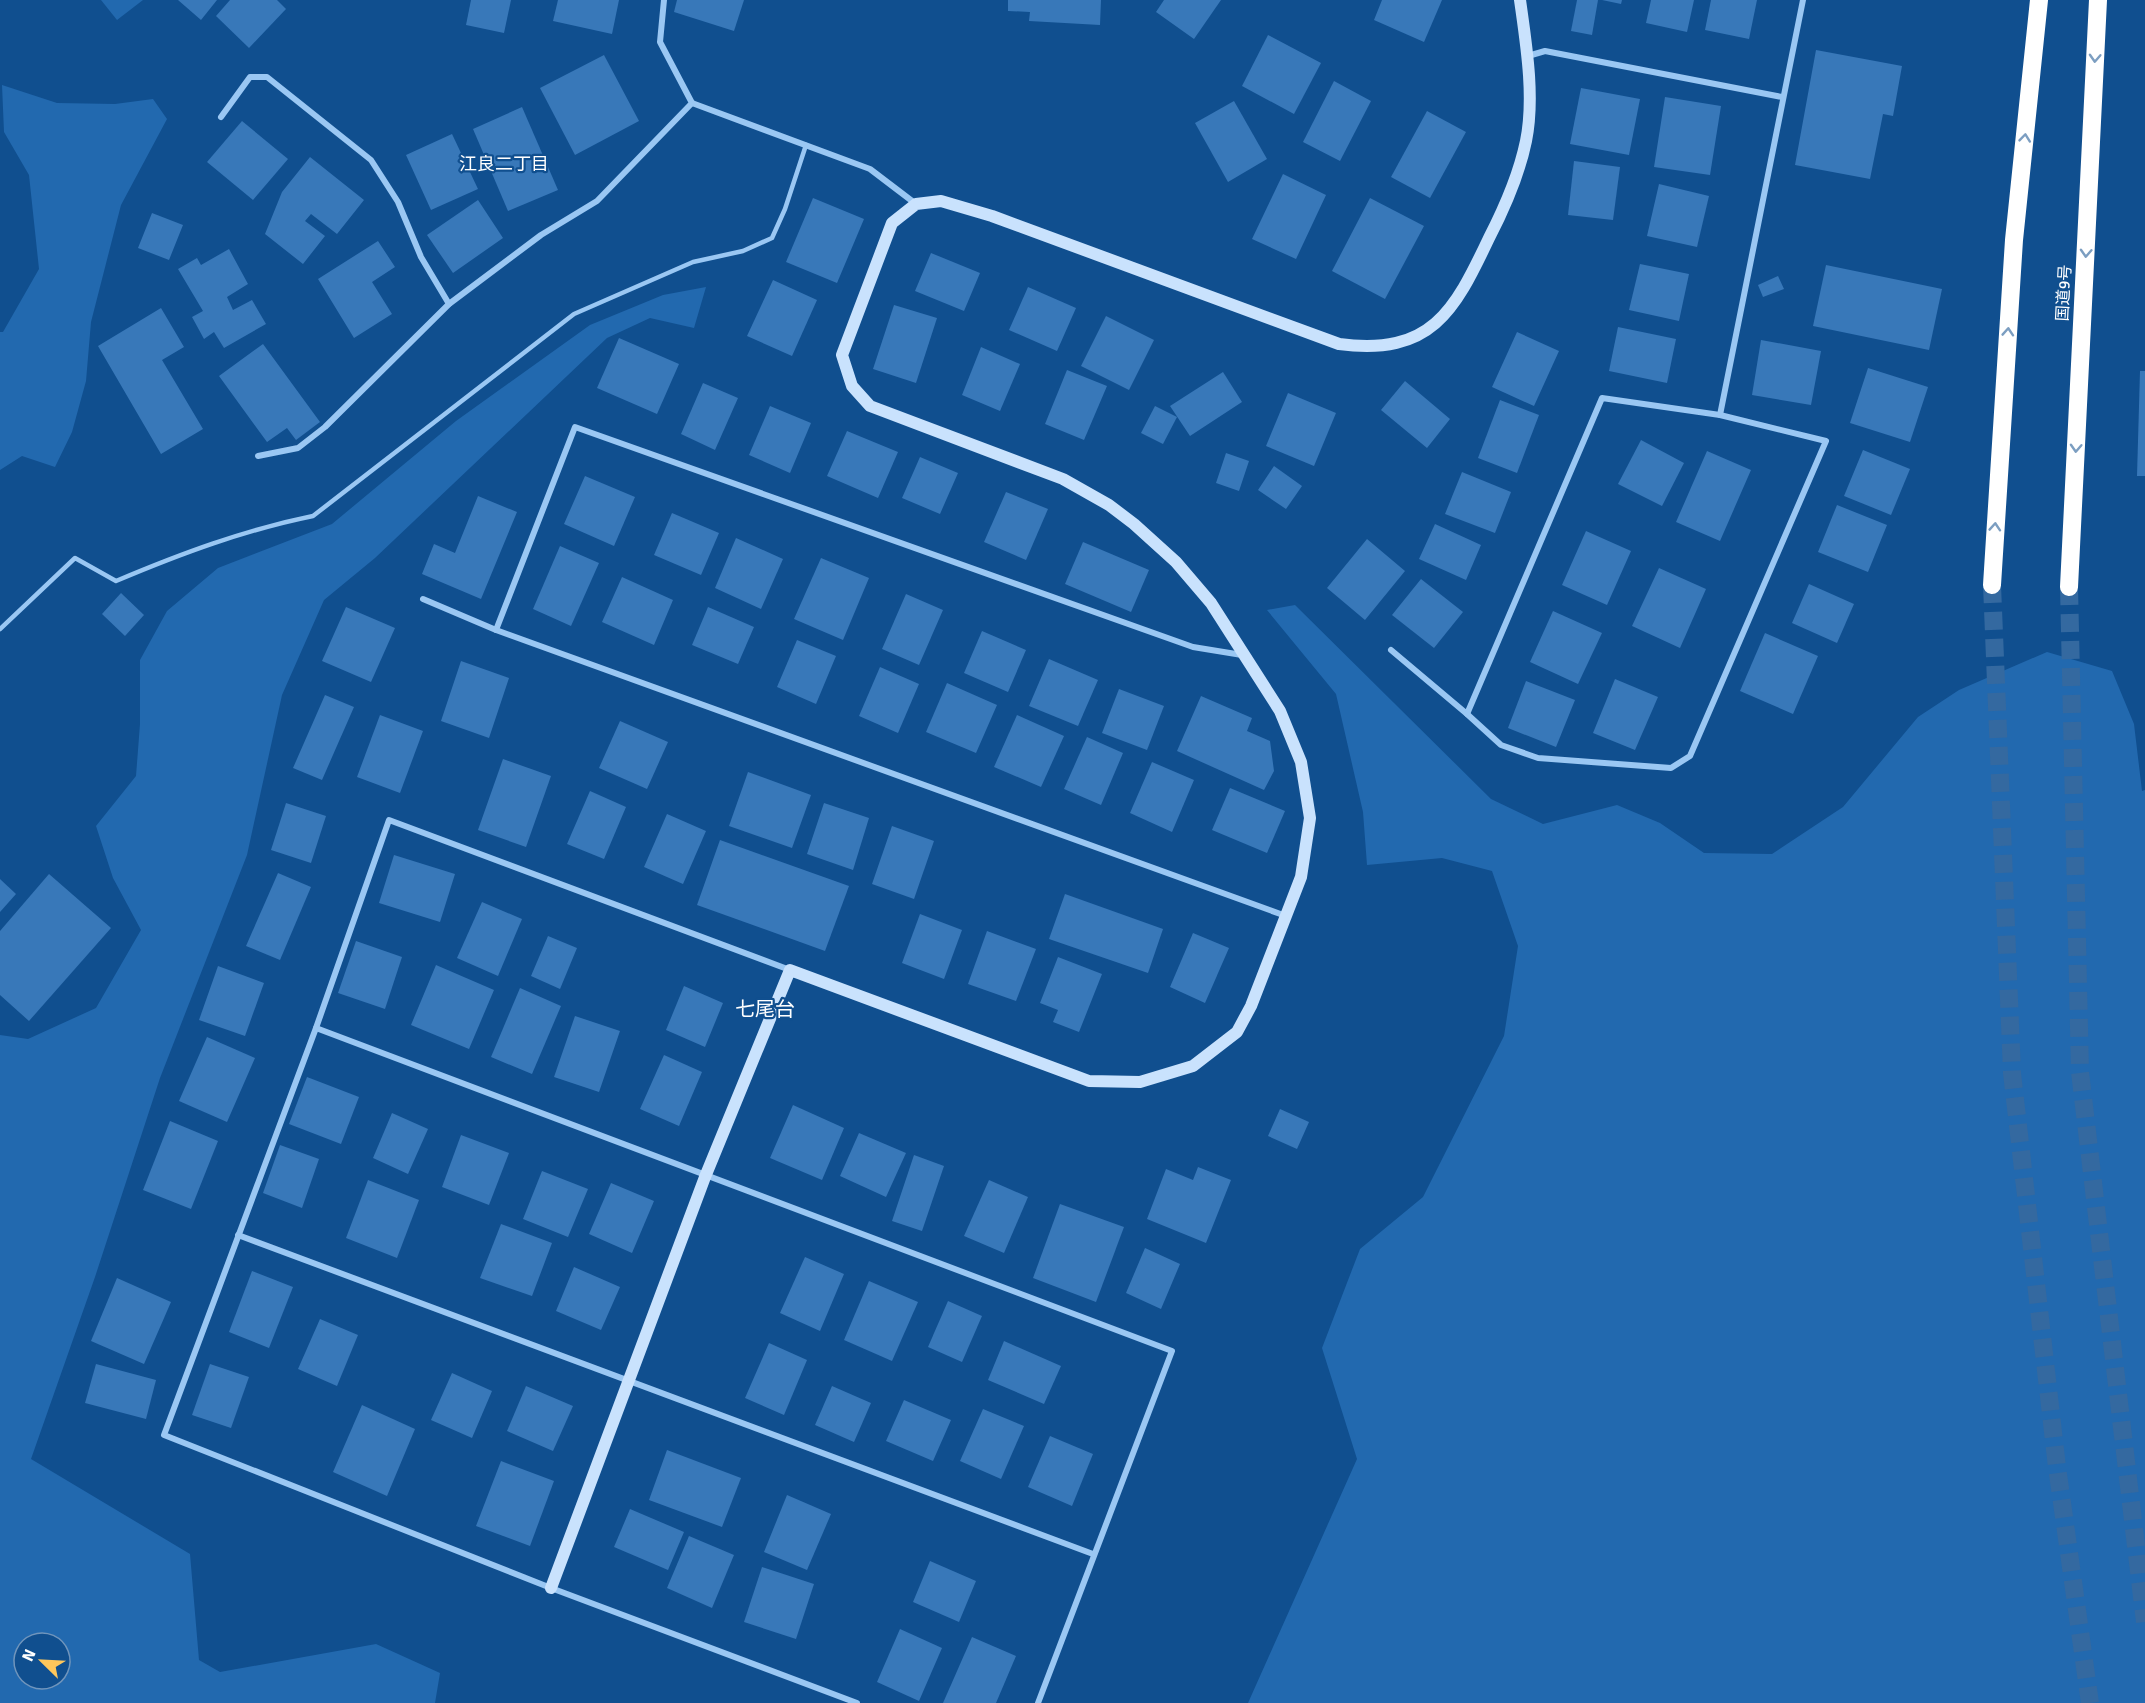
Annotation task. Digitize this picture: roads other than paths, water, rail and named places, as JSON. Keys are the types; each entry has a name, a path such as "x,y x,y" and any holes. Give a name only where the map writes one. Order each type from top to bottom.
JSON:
{"highway":[{"path":"1992,585 2014,240 2039,0"},
{"name":"国道9号","path":"2069,587 2098,0"}],"street":[{"path":"664,0 660,42 692,102 870,169 916,204"},
{"path":"857,1703 551,1588 164,1436 316,1028 389,820 1089,1081 1140,1082 1193,1066 1237,1032 1251,1006 1302,877 1310,818 1301,762 1281,711 1242,655 1211,603 1176,562 1109,505 1063,479 870,406 852,386 842,355 892,223 916,204 941,201 992,216 1339,344 1361,347 1393,345 1421,334 1444,318 1463,294 1512,192 1527,139 1528,56 1520,0"},
{"path":"1720,415 1803,0"},
{"path":"1528,56 1545,51 1782,97"},
{"path":"222,117 250,77 267,77 371,160 399,202 421,257 449,304"},
{"path":"258,456 298,448 325,427 449,304 541,235 597,201 692,102"},
{"path":"1391,650 1501,745 1538,758 1671,768 1690,756 1826,441 1720,415 1602,398 1467,714"},
{"path":"496,630 575,427 1193,647 1242,655"},
{"path":"423,599 496,630 1287,916"},
{"path":"551,1588 705,1177 790,970"},
{"path":"316,1028 705,1177 1172,1351 1038,1703"},
{"path":"238,1235 1094,1554"}],"lane":[{"path":"0,629 75,558 116,581 187,551 280,523 312,516 574,314 693,262 743,251 772,238 785,209 806,145"}],"tunnel":[{"path":"1992,585 2012,1073 2057,1467 2090,1703"},
{"path":"2069,587 2080,1072 2145,1622"}],"district":[{"name":"江良二丁目","path":"504,164"},
{"name":"七尾台","path":"765,1009"}]}
